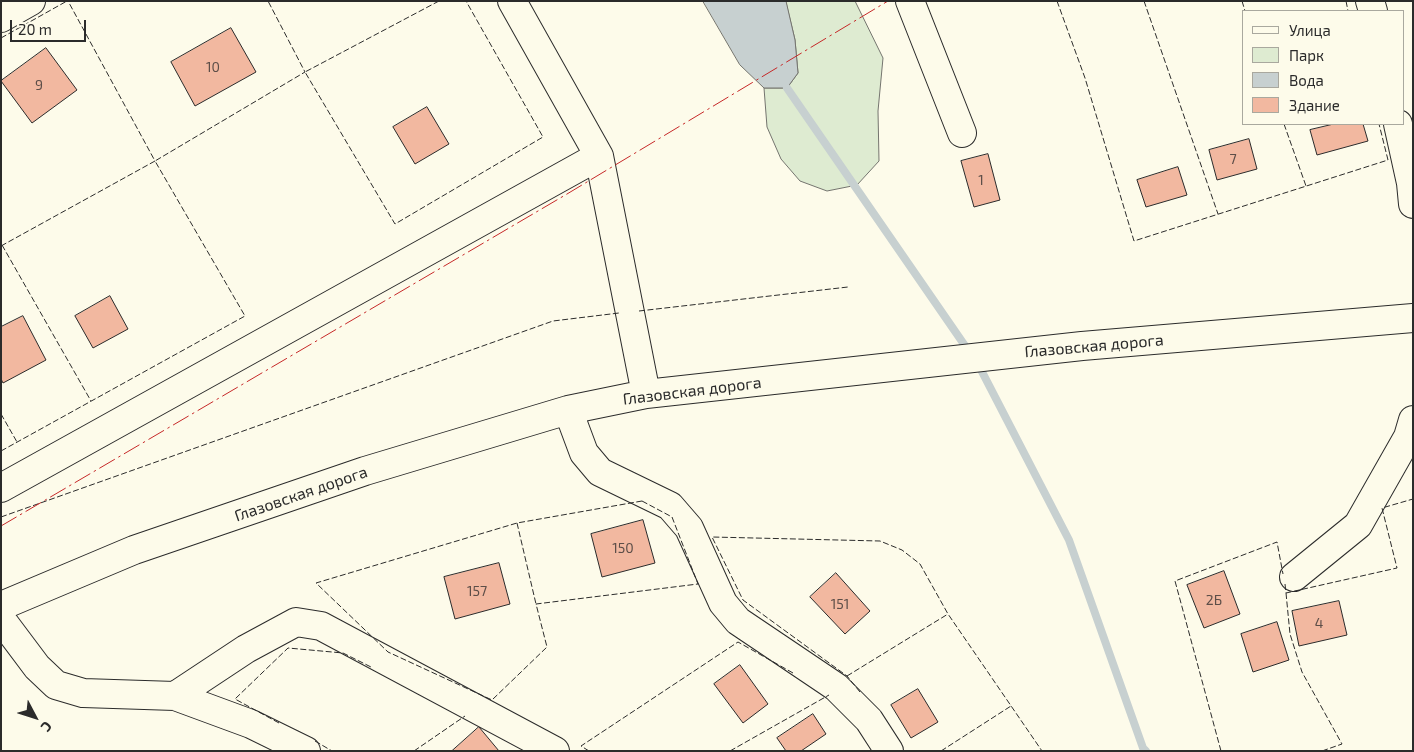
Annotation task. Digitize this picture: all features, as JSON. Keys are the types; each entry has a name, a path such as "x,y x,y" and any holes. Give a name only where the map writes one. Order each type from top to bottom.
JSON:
{"street":[{"path":"1,18 31,1"},
{"path":"512,1 599,156 646,394"},
{"path":"910,1 962,133"},
{"path":"1398,125 1412,190"},
{"path":"1,488 599,156"},
{"name":"Глазовская дорога","path":"1,606 134,550 365,471 568,410 646,394 1082,346 1413,318"},
{"path":"568,410 584,453 600,472 670,506 689,528 723,603 738,621 836,687 869,720 889,751"},
{"path":"1294,577 1358,525 1408,437 1413,420"},
{"path":"1,619 36,668 56,685 83,692 175,696 251,724 306,751"},
{"path":"175,696 246,649 296,622 321,626 555,751"}],"green space":[{"path":"786,1 855,1 883,58 878,111 879,161 857,185 827,191 800,181 781,159 767,127 764,88 787,88 798,73 795,40"}],"water":[{"path":"703,1 786,1 795,40 798,73 787,88 764,88 740,65"}],"building":[{"path":"231,28 256,72 195,106 171,62"},
{"path":"46,48 77,90 32,123 1,81"},
{"path":"427,107 449,144 415,164 393,127"},
{"path":"1330,125 1363,125 1368,141 1317,155 1310,130"},
{"path":"1249,139 1257,169 1217,180 1209,150"},
{"path":"988,154 1000,200 974,207 961,161"},
{"path":"1178,167 1187,195 1146,207 1137,180"},
{"path":"110,296 128,329 93,348 75,316"},
{"path":"23,316 46,360 3,383 1,379 1,327"},
{"path":"643,520 655,563 602,577 591,534"},
{"path":"499,563 510,604 455,619 444,577"},
{"path":"1224,571 1240,614 1204,628 1187,585"},
{"path":"836,573 870,611 845,634 810,597"},
{"path":"1339,601 1347,635 1299,646 1292,611"},
{"path":"1277,622 1289,660 1253,672 1241,634"},
{"path":"740,665 768,704 743,723 714,684"},
{"path":"918,689 938,722 911,738 891,705"},
{"path":"813,714 826,734 801,751 786,751 777,738"},
{"path":"479,727 499,751 452,751"}],"waterway":[{"path":"787,88 970,353"},
{"path":"978,364 1069,540 1143,748 1146,751"}],"fence":[{"path":"1,38 67,1"},
{"path":"1,246 155,161 68,1"},
{"path":"1,451 245,316 155,161 305,72 268,1"},
{"path":"439,1 305,72 395,224 543,137 466,1"},
{"path":"1057,1 1085,78 1134,241 1388,160 1379,125"},
{"path":"1144,1 1218,214"},
{"path":"1242,1 1245,10"},
{"path":"1346,1 1348,10"},
{"path":"1284,125 1306,186"},
{"path":"2,245 91,401"},
{"path":"639,311 848,287"},
{"path":"1,517 553,321 619,313"},
{"path":"1,414 17,442"},
{"path":"1285,584 1286,593 1397,568 1382,508 1413,499"},
{"path":"642,501 672,517 698,584 536,604 547,647 492,700 388,652 316,583 517,523 642,501"},
{"path":"517,523 536,604"},
{"path":"860,692 847,676 743,600 712,537 880,541 902,550 920,564 948,614 1042,751"},
{"path":"1221,751 1175,581 1277,542 1283,574"},
{"path":"1286,593 1290,634 1302,672 1342,744 1322,751"},
{"path":"847,676 948,614"},
{"path":"589,751 581,746 738,642 793,673"},
{"path":"279,723 235,699 288,648 343,653 371,667"},
{"path":"730,751 829,695"},
{"path":"941,751 1011,706"},
{"path":"414,751 465,716"},
{"path":"315,741 332,751"}],"power":[{"path":"1,526 567,194 888,1"}]}
